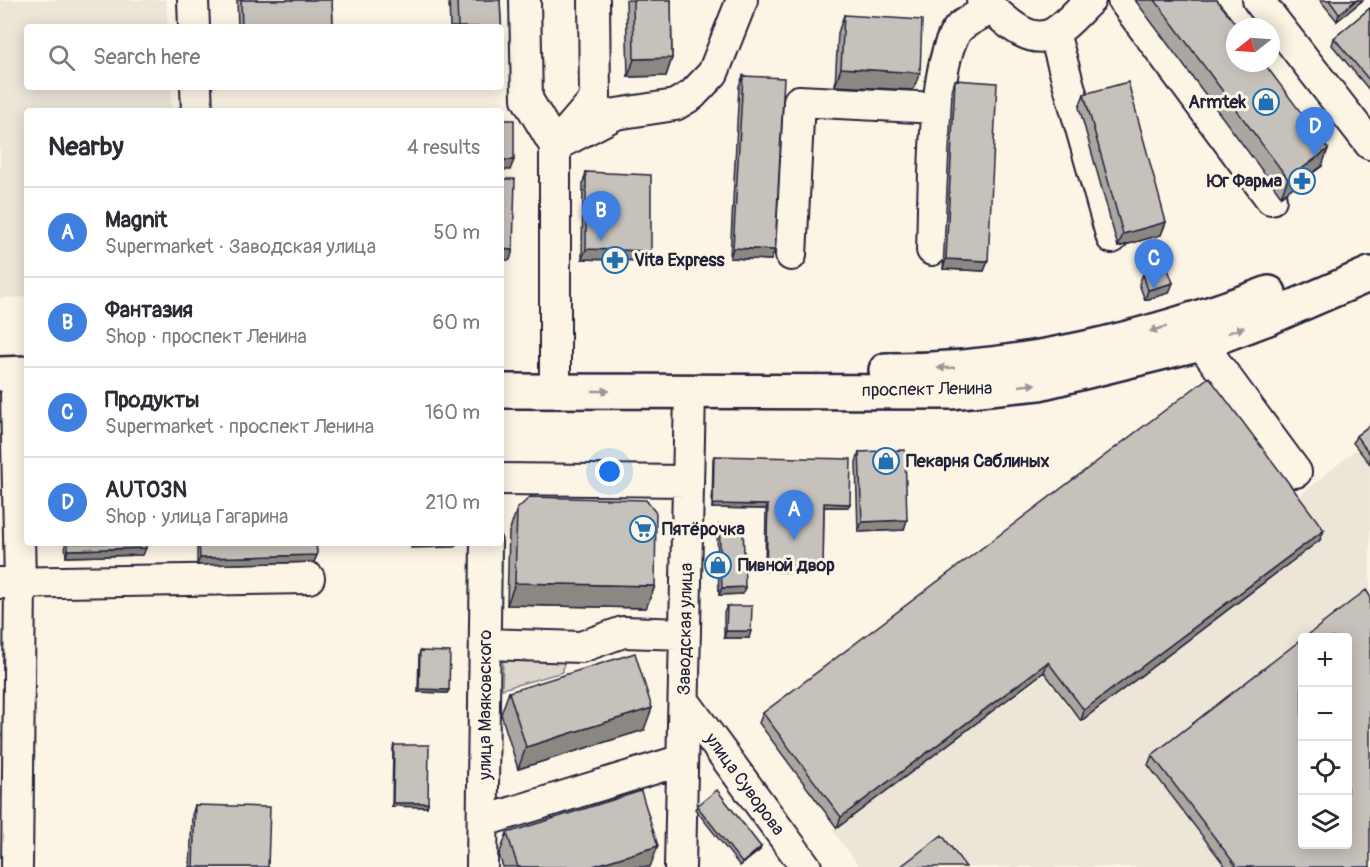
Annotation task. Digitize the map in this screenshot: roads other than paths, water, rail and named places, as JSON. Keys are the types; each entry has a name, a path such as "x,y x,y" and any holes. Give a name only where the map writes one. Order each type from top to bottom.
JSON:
{"main road":[{"name":"проспект Ленина","path":"504,390 555,380 956,368 1024,361 1092,348 1229,308 1370,251"},
{"name":"проспект Ленина","path":"504,370 555,380 690,391 950,392 1039,383 1097,371 1201,343 1268,318 1370,274"}],"street":[{"path":"193,0 194,24"},
{"path":"525,0 527,99 555,146 555,380"},
{"path":"555,146 594,99 594,0"},
{"path":"555,146 616,114 675,105 692,95 713,73 742,0"},
{"path":"932,250 937,108 945,63 958,28 987,4 1020,32 1039,37 1054,33 1090,0"},
{"path":"1123,0 1271,199"},
{"path":"1258,0 1370,144"},
{"path":"1054,33 1112,238"},
{"path":"196,90 197,108"},
{"path":"791,255 799,101 937,108"},
{"path":"1201,343 1296,472"},
{"path":"14,386 15,455 10,584 17,867"},
{"name":"Заводская улица","path":"680,867 690,391"},
{"path":"504,479 688,481"},
{"name":"улица Маяковского","path":"482,867 486,546"},
{"path":"10,584 309,578"},
{"path":"485,645 581,647 623,632 685,634"},
{"name":"улица Суворова","path":"684,701 794,863"},
{"path":"484,821 682,760"}],"place":[{"name":"Armtek","path":"1266,102"},
{"name":"AUTO3N","path":"1315,157"},
{"name":"Юг Фарма","path":"1302,181"},
{"name":"Фантазия","path":"601,241"},
{"name":"Vita Express","path":"615,260"},
{"name":"Продукты","path":"1154,289"},
{"name":"Пекарня Саблиных","path":"886,461"},
{"name":"Пятёрочка","path":"643,529"},
{"name":"Magnit","path":"794,540"},
{"name":"Пивной двор","path":"718,565"}]}
